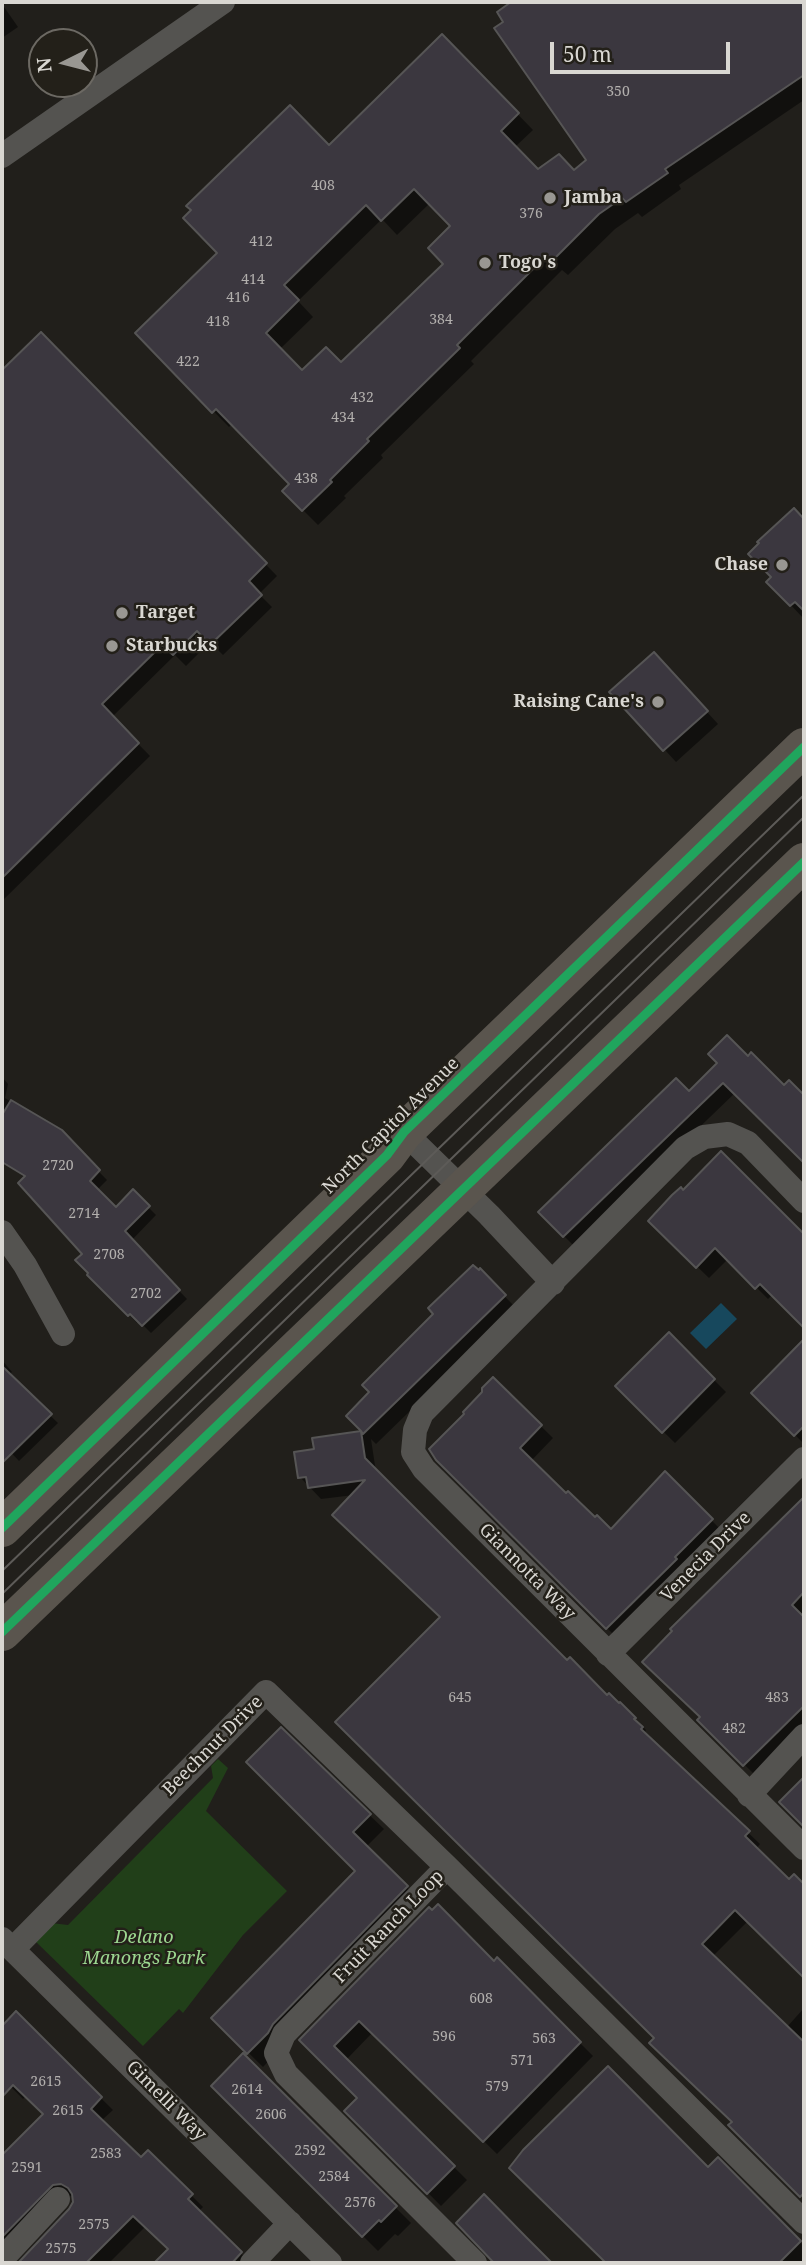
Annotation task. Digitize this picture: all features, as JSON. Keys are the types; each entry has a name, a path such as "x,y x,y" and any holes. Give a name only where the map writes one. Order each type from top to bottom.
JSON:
{"main road":[{"name":"North Capitol Avenue","path":"2,1528 387,1155 404,1132 804,747"},
{"path":"2,1632 804,862"}],"street":[{"path":"2,156 223,2"},
{"path":"404,1132 553,1283"},
{"name":"Giannotta Way","path":"804,1201 748,1143 728,1134 704,1138 685,1147 422,1413 415,1430 413,1452 424,1469 804,1848"},
{"path":"2,1232 26,1265 62,1334"},
{"name":"Venecia Drive","path":"608,1654 804,1459"},
{"name":"Beechnut Drive","path":"5,1943 267,1692 447,1867"},
{"path":"749,1795 804,1737"},
{"name":"Fruit Ranch Loop","path":"475,2263 286,2074 276,2053 284,2034 447,1867 804,2222"},
{"name":"Gimelli Way","path":"5,1943 330,2263"},
{"path":"2,2259 58,2199"},
{"path":"252,2263 290,2223"}],"green space":[{"name":"Delano Manongs Park","path":"218,1759 228,1768 206,1811 287,1891 243,1935 183,2013 179,2009 143,2046 34,1940 51,1923 68,1925 213,1778 211,1766"}],"water":[{"path":"721,1303 737,1319 706,1349 690,1333"}],"building":[{"path":"511,2 804,2 804,75 665,169 668,173 626,202 622,198 599,214 552,261 546,256 457,345 460,348 367,439 369,441 330,480 332,482 302,511 282,491 289,484 216,409 212,413 135,333 217,253 183,218 191,210 186,206 290,105 329,145 442,34 519,113 501,131 538,169 559,154 574,170 586,160 494,28 503,22 497,12","holes":["414,189 450,226 428,248 443,264 341,362 326,347 302,370 266,333 299,300 284,285 366,205 381,221"]},
{"name":"Target","path":"41,332 267,563 249,581 262,595 210,645 197,631 173,655 162,645 102,704 139,743 2,878 2,370"},
{"name":"Chase","path":"794,508 804,519 804,611 795,602 790,606 766,582 771,577 748,554 759,543 757,542"},
{"name":"Raising Cane's","path":"654,652 708,711 663,751 609,692"},
{"path":"727,1035 748,1056 751,1052 784,1085 789,1080 804,1095 804,1163 723,1083 563,1237 538,1212 676,1078 689,1091 717,1063 708,1054"},
{"path":"11,1100 62,1130 100,1170 90,1181 116,1207 133,1189 150,1206 125,1231 180,1290 142,1326 130,1314 128,1316 87,1275 75,1260 82,1254 18,1183 25,1176 2,1162 2,1115"},
{"path":"721,1151 804,1234 804,1328 760,1284 755,1289 715,1248 696,1268 648,1221 672,1195 681,1187 683,1190"},
{"path":"473,1265 479,1270 480,1268 506,1295 363,1434 346,1416 369,1392 362,1385 433,1314 428,1308"},
{"path":"669,1332 715,1379 662,1433 615,1386"},
{"path":"804,1339 804,1426 794,1436 751,1393"},
{"path":"2,1366 52,1414 2,1463"},
{"path":"493,1377 542,1425 520,1448 566,1493 568,1491 611,1529 665,1471 713,1519 606,1629 436,1460 429,1449 464,1414"},
{"path":"361,1431 365,1458 567,1660 570,1657 607,1695 609,1693 620,1702 643,1727 641,1729 750,1831 745,1836 789,1879 794,1874 804,1884 804,1978 735,1910 702,1944 804,2042 804,2193 800,2197 728,2125 732,2122 649,2043 654,2038 335,1722 440,1617 332,1515 365,1480 308,1488 306,1477 298,1478 294,1452 314,1449 312,1438"},
{"path":"804,1497 804,1592 792,1605 804,1617 804,1706 743,1766 697,1720 700,1717 642,1662 672,1631 670,1629"},
{"path":"281,1727 371,1814 353,1832 408,1886 247,2054 211,2018 355,1871 246,1762"},
{"path":"804,1777 804,1827 779,1802"},
{"path":"438,1904 494,1961 497,1957 581,2042 483,2142 359,2021 334,2046 455,2166 427,2194 344,2111 357,2098 299,2040 429,1907 432,1910"},
{"path":"16,2011 102,2097 91,2109 141,2157 148,2150 193,2194 188,2199 242,2252 232,2263 154,2263 168,2249 133,2216 86,2263 18,2263 73,2202 68,2188 61,2184 53,2185 2,2237 2,2155 43,2114 13,2085 2,2097 2,2026"},
{"path":"243,2053 397,2206 362,2237 211,2086"},
{"path":"608,2066 708,2167 718,2157 801,2241 779,2263 606,2263 509,2168 523,2150"},
{"path":"484,2194 552,2263 494,2263 456,2223"}],"tram line":[{"path":"2,1571 804,795"},
{"path":"2,1594 804,817"}],"cycle path":[{"path":"2,1528 387,1155 404,1132 804,747"},
{"path":"2,1632 804,862"}],"place":[{"name":"Jamba","path":"550,198"},
{"name":"Togo's","path":"485,263"},
{"name":"Chase","path":"782,565"},
{"name":"Target","path":"122,613"},
{"name":"Starbucks","path":"112,646"},
{"name":"Raising Cane's","path":"658,702"}]}
